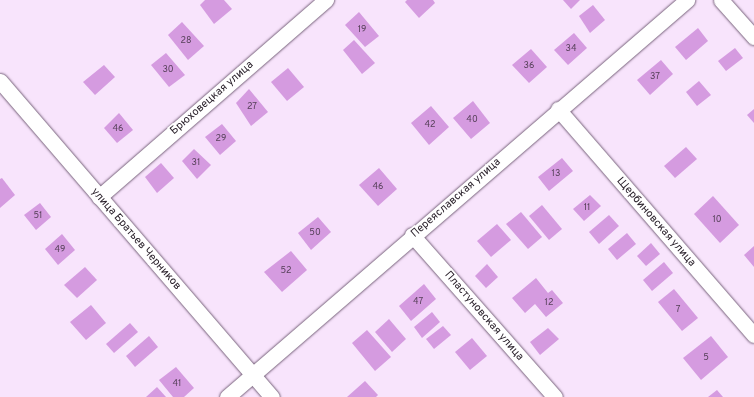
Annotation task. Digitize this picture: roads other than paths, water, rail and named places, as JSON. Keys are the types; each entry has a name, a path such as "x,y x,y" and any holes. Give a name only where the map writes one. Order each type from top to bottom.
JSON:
{"street":[{"name":"Брюховецкая улица","path":"99,196 326,0"},
{"name":"Переяславская улица","path":"226,397 558,109 687,0"},
{"path":"721,0 754,37"},
{"name":"улица Братьев Черников","path":"0,81 272,397"},
{"name":"Щербиновская улица","path":"558,109 754,335"},
{"name":"Пластуновская улица","path":"412,235 555,397"}]}
